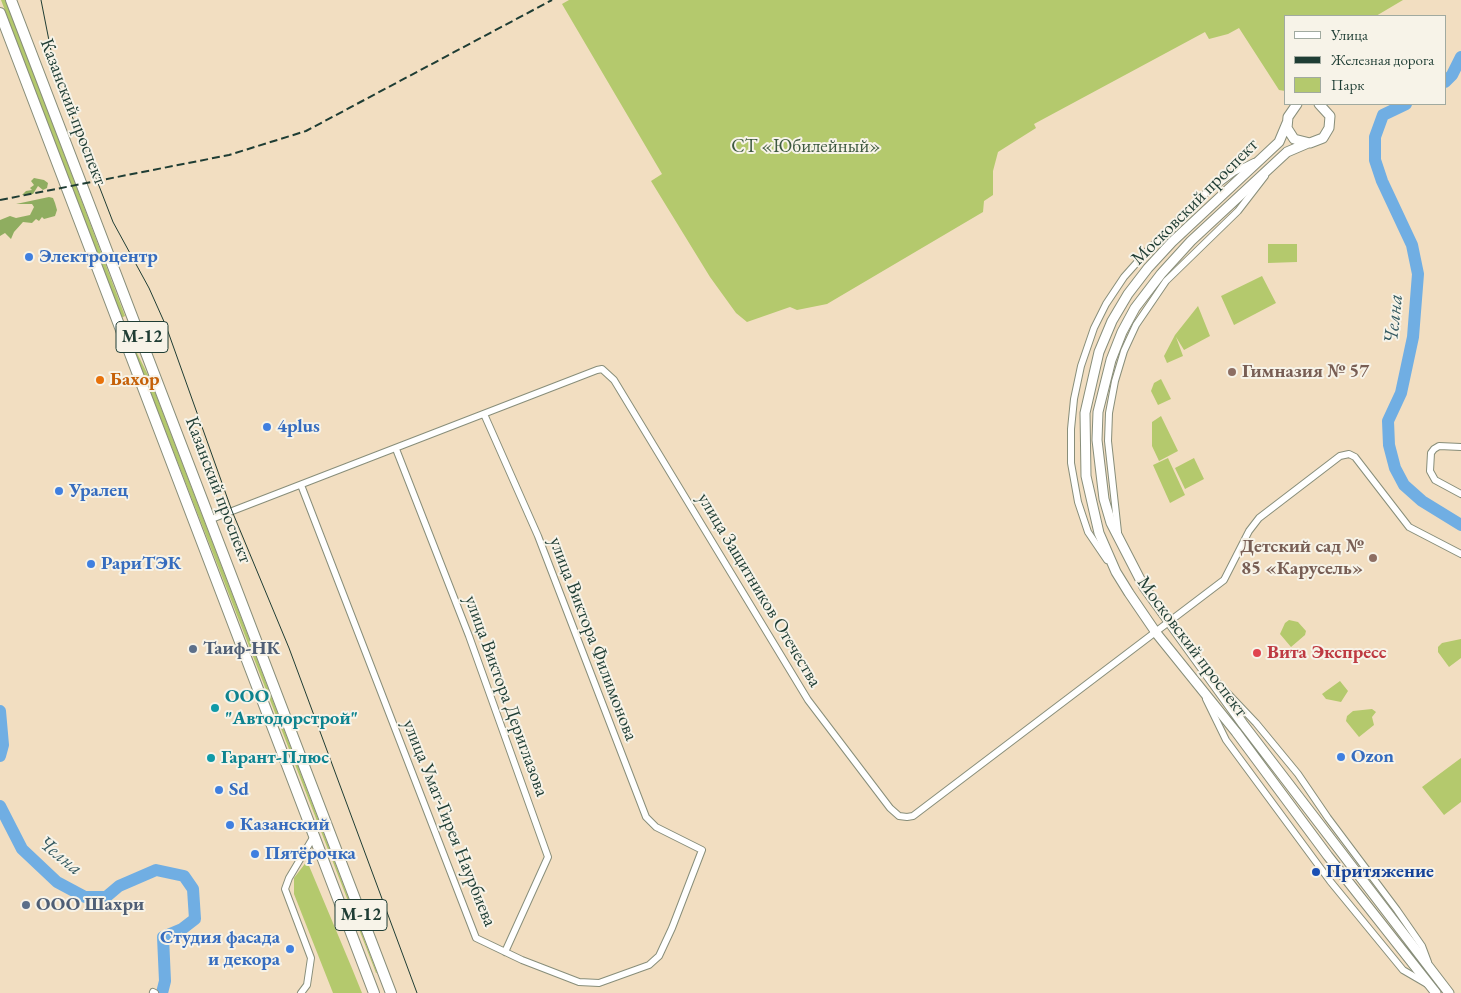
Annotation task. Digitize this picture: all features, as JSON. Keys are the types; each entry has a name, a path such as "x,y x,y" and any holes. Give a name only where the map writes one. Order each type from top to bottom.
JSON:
{"main road":[{"name":"Казанский проспект","path":"11,0 144,342 209,520 391,993"},
{"name":"Казанский проспект","path":"0,13 374,993"},
{"name":"Московский проспект","path":"1296,105 1290,112 1279,142 1172,242 1148,268 1128,294 1112,321 1099,352 1085,413 1086,468 1091,502 1099,533 1116,572 1156,632 1433,989"},
{"name":"Московский проспект","path":"1320,105 1330,116 1329,128 1318,141 1287,152 1191,241 1160,274 1135,308 1122,332 1102,391 1097,440 1104,499 1118,538 1144,587 1243,724 1449,993"},
{"path":"1287,122 1290,135 1294,139 1308,143"},
{"path":"125,344 130,335 144,342"},
{"path":"364,964 376,974 378,960"}],"street":[{"path":"1116,572 1088,532 1078,502 1071,462 1074,399 1080,366 1094,328 1106,304 1124,277 1176,221 1218,184 1234,172 1264,156"},
{"name":"улица Защитников Отечества","path":"484,414 597,370 607,372 614,380 808,700 890,808 902,817 913,816 1156,632"},
{"path":"209,520 484,414"},
{"name":"улица Виктора Филимонова","path":"484,414 538,536 646,817 656,827 702,850"},
{"path":"1461,447 1439,446 1434,449 1431,453 1430,471 1435,480 1461,494"},
{"name":"улица Виктора Дериглазова","path":"396,449 469,636 548,857 505,952"},
{"path":"1156,632 1226,578 1249,531 1259,518 1345,454 1355,457 1409,527 1461,554"},
{"name":"улица Умат-Гирея Наурбиева","path":"301,485 476,938 579,982 599,983 649,965 659,956 672,928 702,850"},
{"path":"1200,687 1226,740 1330,881 1403,970 1433,989"},
{"path":"301,993 307,985 311,958 285,889 288,878 314,836"}],"green space":[{"path":"1,0 6,0 125,316 121,318"},
{"name":"СТ «Юбилейный»","path":"569,0 1403,0 1378,15 1284,15 1284,91 1279,90 1239,28 1228,34 1209,39 1205,32 1034,124 1036,128 998,152 993,171 993,195 984,201 983,212 827,304 797,310 790,307 747,322 736,313 710,277 651,181 662,174 562,4"},
{"path":"34,178 48,183 47,188 43,190 38,186 33,194 22,195 26,191 32,190 30,188 34,185 31,181"},
{"path":"49,197 53,198 55,203 57,210 55,216 44,219 42,217 39,221 36,219 32,223 23,222 14,232 11,239 5,233 0,236 0,220 10,216 16,218 30,215 34,207 32,204 16,204"},
{"path":"1268,244 1297,244 1297,262 1268,263"},
{"path":"1262,276 1276,303 1234,325 1221,296"},
{"path":"1198,306 1210,336 1184,350 1176,337 1183,356 1167,363 1164,356 1175,335"},
{"path":"129,337 150,379 377,973 376,973"},
{"path":"1161,379 1171,399 1158,405 1151,391 1154,383"},
{"path":"1161,416 1178,451 1159,461 1152,446 1152,422"},
{"path":"1168,458 1185,495 1170,503 1153,465"},
{"path":"1194,458 1204,479 1185,489 1175,468"},
{"path":"1289,620 1298,622 1306,631 1305,635 1291,647 1280,634 1285,623"},
{"path":"1461,639 1461,658 1449,667 1438,652 1438,647 1442,643"},
{"path":"1340,681 1348,691 1341,702 1326,699 1322,694"},
{"path":"1372,709 1376,712 1372,717 1374,725 1359,737 1346,721 1347,716 1353,711"},
{"path":"1461,758 1461,802 1444,815 1422,787"},
{"path":"307,861 362,993 333,993 294,894 294,878"}],"waterway":[{"name":"Челна","path":"1446,81 1452,75 1461,57"},
{"name":"Челна","path":"1404,105 1383,115 1375,137 1375,160 1382,181 1412,245 1418,274 1413,337 1401,393 1388,421 1389,445 1395,468 1404,485 1422,501 1461,525"},
{"name":"Челна","path":"0,711 3,745 0,756"},
{"name":"Челна","path":"0,806 22,849 57,882 85,897 106,897 119,886 156,870 184,876 193,889 195,919 182,929 163,937 165,981 162,993"}],"tram line":[{"path":"41,0 54,66 60,85 113,222 149,288 166,326 232,511 289,648 417,993"}],"railway":[{"path":"0,200 229,155 306,131 552,0"}],"place":[{"name":"Электроцентр","path":"29,257"},
{"name":"Гимназия № 57","path":"1232,372"},
{"name":"Бахор","path":"100,380"},
{"name":"4plus","path":"267,427"},
{"name":"Уралец","path":"59,491"},
{"name":"Детский сад № 85 «Карусель»","path":"1373,558"},
{"name":"РариТЭК","path":"91,564"},
{"name":"Таиф-НК","path":"193,649"},
{"name":"Вита Экспресс","path":"1257,653"},
{"name":"ООО \"Автодорстрой\"","path":"215,708"},
{"name":"Ozon","path":"1341,757"},
{"name":"Гарант-Плюс","path":"211,758"},
{"name":"Sd","path":"219,790"},
{"name":"Казанский","path":"230,825"},
{"name":"Пятёрочка","path":"255,854"},
{"name":"Притяжение","path":"1316,872"},
{"name":"ООО Шахри","path":"26,905"},
{"name":"Студия фасада и декора","path":"290,949"}]}
